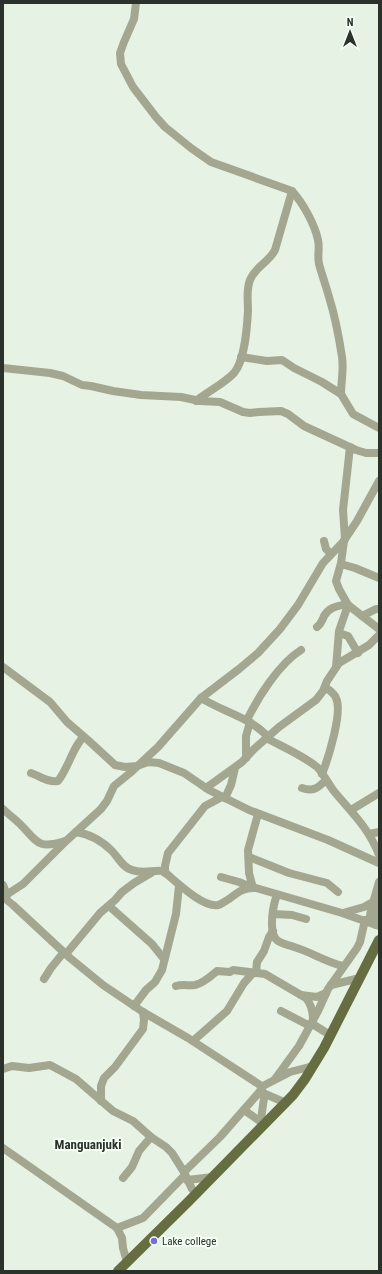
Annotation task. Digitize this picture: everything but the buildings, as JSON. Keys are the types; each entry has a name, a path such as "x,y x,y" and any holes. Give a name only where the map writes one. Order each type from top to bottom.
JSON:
{"main road":[{"path":"123,1268 197,1194 262,1124 286,1103 305,1079 330,1035 379,940"}],"street":[{"path":"136,3 134,19 120,53 121,64 133,87 156,117 165,127 211,162 292,192 298,197 315,230 318,242 319,265 334,315 342,357 343,369 341,394"},
{"path":"196,401 234,373 241,357 245,340 249,281 254,272 273,254 287,214 292,192"},
{"path":"241,357 267,361 282,360 341,394 353,414 379,428"},
{"path":"3,368 50,373 70,379 82,385 113,391 141,395 182,396 196,401 220,402 243,412 281,411 288,414 304,426 350,447 366,453 379,453"},
{"path":"350,447 343,510 344,540 337,584 348,605 379,629"},
{"path":"4,896 24,884 105,804 114,786 158,747 201,698 258,653 280,629 298,605 323,563 344,540 367,505 379,481"},
{"path":"324,541 326,548 331,554"},
{"path":"340,564 355,568 379,578"},
{"path":"317,627 330,609 348,605"},
{"path":"336,667 339,633 348,605"},
{"path":"362,616 379,608"},
{"path":"339,633 348,636 358,653"},
{"path":"207,789 218,779 235,768 279,727 316,700 339,662 358,653 379,636"},
{"path":"246,758 248,721 260,694 282,666 295,653 301,650"},
{"path":"3,667 50,702 67,722 115,765 121,767 137,766 148,762 159,763 200,781 218,779"},
{"path":"302,788 308,790 316,789 324,777 336,727 338,712 336,698 325,687"},
{"path":"201,698 224,711 257,726 267,737 318,768 369,834 379,855"},
{"path":"31,774 46,780 58,781 69,764 79,742 84,737"},
{"path":"165,872 168,854 208,804 224,798 231,784 235,768"},
{"path":"190,777 207,789 258,814 328,840 379,863"},
{"path":"207,789 208,804"},
{"path":"351,810 379,793"},
{"path":"3,809 19,823 33,839 38,842 50,845 66,841"},
{"path":"252,888 249,874 248,850 258,814"},
{"path":"76,832 89,836 102,843 129,869 137,872 153,872"},
{"path":"369,834 379,832"},
{"path":"249,857 289,873 327,883 338,892"},
{"path":"44,978 96,917 122,892 153,872 160,870 165,872 179,886 208,904 217,905 242,889 252,888"},
{"path":"221,877 239,882 252,888 372,923"},
{"path":"117,1228 143,1218 186,1176 262,1090 275,1079 299,1046 326,993 372,923 374,900 379,882"},
{"path":"3,885 4,896 65,953 103,985 143,1012 257,1082 262,1090 264,1098 262,1124"},
{"path":"134,1006 159,976 176,914 179,886"},
{"path":"277,895 273,914 273,931 276,940 280,943 293,946 334,964 343,966"},
{"path":"342,913 364,907 374,900"},
{"path":"109,906 152,944 164,959"},
{"path":"273,914 292,915 306,919"},
{"path":"193,1042 227,1011 244,983 254,972 257,962 273,931"},
{"path":"176,986 183,984 197,985 208,979 217,971 230,972 233,970 254,972 270,976 309,1002 311,1023"},
{"path":"331,985 360,978"},
{"path":"300,995 317,997 326,993"},
{"path":"281,1011 311,1023 330,1035"},
{"path":"101,1101 101,1086 104,1078 115,1067 142,1029 144,1020 143,1012"},
{"path":"3,1068 12,1066 29,1068 53,1066 80,1082 116,1113 133,1120 151,1137 172,1153 192,1189 197,1194"},
{"path":"275,1079 290,1072 313,1066"},
{"path":"262,1090 286,1103"},
{"path":"244,1110 262,1124"},
{"path":"123,1178 132,1167 139,1151 151,1137"},
{"path":"3,1148 117,1228 122,1238 123,1268"},
{"path":"186,1176 213,1177"}],"place":[{"name":"Lake college","path":"154,1241"}],"district":[{"name":"Manguanjuki","path":"88,1144"}]}
